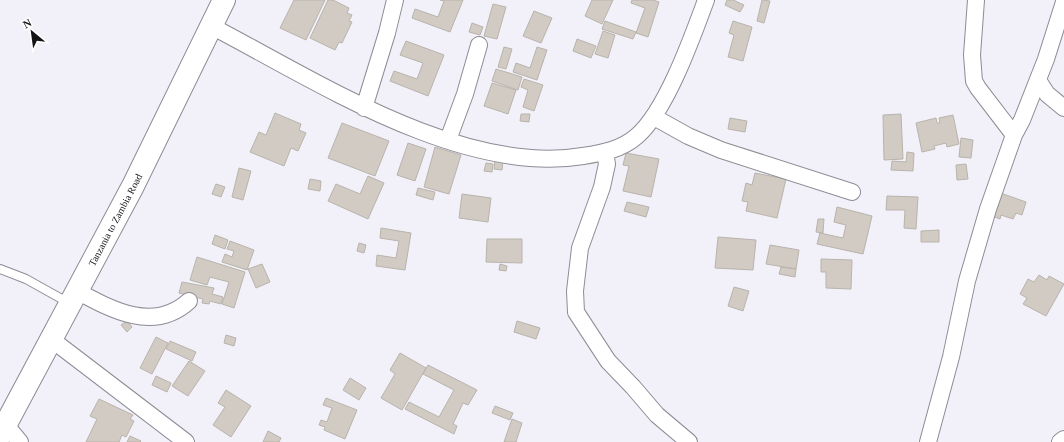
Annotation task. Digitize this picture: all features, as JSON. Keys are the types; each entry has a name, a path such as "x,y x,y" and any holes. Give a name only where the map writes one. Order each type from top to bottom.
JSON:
{"highway":[{"name":"Tanzania to Zambia Road","path":"3,430 133,186 224,0"}],"street":[{"path":"364,108 387,33 395,0"},
{"path":"211,26 364,108 434,136 482,150 540,160 605,153 620,147 636,137 654,117 694,32 706,0"},
{"path":"976,0 972,55 974,81 1014,135"},
{"path":"928,442 951,357 967,281 988,209 1014,135 1038,80 1064,2"},
{"path":"448,140 479,45"},
{"path":"1038,80 1047,94 1064,108"},
{"path":"654,117 688,136 721,150 852,192"},
{"path":"605,153 607,164 602,187 580,248 575,291 576,312 608,361 634,387 657,415 689,442"},
{"path":"73,297 117,311 155,318 172,313 189,301"},
{"path":"51,339 186,442"},
{"path":"3,430 20,442"},
{"path":"1060,442 1064,439"}],"lane":[{"path":"0,269 73,297"}],"building":[{"path":"294,0 325,0 306,40 280,28"},
{"path":"328,0 333,0 349,8 347,13 352,15 349,21 352,22 342,43 339,42 335,50 310,38"},
{"path":"440,0 463,0 450,32 412,18 415,9 438,17 444,1"},
{"path":"592,0 613,0 602,24 585,16"},
{"path":"632,0 653,0 659,2 648,37 636,33 645,8 631,3"},
{"path":"727,0 733,0 744,5 740,12 725,5"},
{"path":"762,0 770,1 764,23 757,21"},
{"path":"493,4 506,7 497,39 484,36"},
{"path":"534,11 552,18 541,43 523,36"},
{"path":"605,21 636,32 633,39 602,29"},
{"path":"733,21 752,27 743,61 728,57 734,35 729,33"},
{"path":"472,23 483,27 480,35 469,32"},
{"path":"603,31 615,35 608,58 595,54"},
{"path":"577,39 596,46 591,58 573,51"},
{"path":"406,41 444,55 428,96 390,81 394,71 417,79 423,63 400,55"},
{"path":"504,47 512,49 506,69 498,67"},
{"path":"537,47 547,50 537,80 513,72 516,63 530,68"},
{"path":"496,69 522,77 518,90 492,81"},
{"path":"524,79 543,85 534,111 523,107 528,90 521,87"},
{"path":"492,83 516,90 508,114 484,106"},
{"path":"275,113 301,124 299,130 306,133 298,151 291,148 284,166 250,152 259,132 266,135"},
{"path":"521,114 530,114 529,122 520,121"},
{"path":"901,114 903,159 884,160 883,115"},
{"path":"953,115 959,144 947,147 946,143 934,146 935,149 922,152 916,123 936,118 937,123 940,123 939,118"},
{"path":"730,118 747,121 745,132 728,129"},
{"path":"342,123 389,141 375,176 328,158"},
{"path":"961,138 973,140 971,158 959,157"},
{"path":"408,143 426,149 415,181 397,175"},
{"path":"435,147 461,155 449,194 424,187"},
{"path":"907,152 914,153 913,171 891,170 892,161 906,162"},
{"path":"626,153 659,159 651,197 623,191 629,166 623,165"},
{"path":"495,159 503,160 502,170 494,169"},
{"path":"486,163 493,164 492,172 484,171"},
{"path":"966,164 968,179 957,180 956,165"},
{"path":"239,168 251,171 243,200 232,197"},
{"path":"755,173 786,179 777,218 746,211 748,202 742,201 746,183 752,185"},
{"path":"368,176 384,183 368,219 328,201 336,184 360,194"},
{"path":"310,179 321,181 320,191 308,189"},
{"path":"216,184 225,187 221,197 212,194"},
{"path":"418,188 435,192 433,200 416,195"},
{"path":"995,191 1026,202 1022,215 1016,213 1013,219 1001,215 1000,219 987,214"},
{"path":"462,194 491,198 488,222 459,218"},
{"path":"887,196 918,197 916,229 904,228 905,210 886,210"},
{"path":"627,202 649,207 646,217 624,211"},
{"path":"837,207 872,216 863,254 817,244 820,233 843,238 846,225 834,222"},
{"path":"818,219 824,219 823,233 816,232"},
{"path":"381,228 411,233 405,270 376,266 377,255 396,258 399,241 380,238"},
{"path":"939,230 939,242 921,242 921,231"},
{"path":"215,235 228,240 225,249 212,244"},
{"path":"718,237 756,240 753,270 715,268"},
{"path":"487,239 522,239 522,263 486,262"},
{"path":"230,241 254,250 247,270 222,262 225,254 232,257 234,251 227,249"},
{"path":"359,243 366,245 364,253 357,251"},
{"path":"770,245 799,250 796,269 766,264"},
{"path":"197,257 245,272 234,308 222,304 229,282 210,277 207,285 190,280"},
{"path":"821,259 852,260 851,289 826,288 826,272 821,272"},
{"path":"262,264 270,282 256,288 248,269"},
{"path":"500,264 507,266 506,271 499,270"},
{"path":"781,267 796,269 795,277 779,274"},
{"path":"1039,275 1047,280 1049,276 1064,284 1046,316 1023,304 1027,298 1020,294 1028,279 1034,282"},
{"path":"182,282 214,288 212,294 223,297 221,304 210,301 209,304 202,303 203,299 179,293"},
{"path":"734,287 749,291 743,311 728,306"},
{"path":"127,321 132,327 127,332 121,325"},
{"path":"517,321 540,328 536,339 514,332"},
{"path":"226,335 236,338 234,346 224,343"},
{"path":"156,337 168,343 152,374 140,368"},
{"path":"170,341 196,352 192,361 166,349"},
{"path":"400,353 426,368 402,410 381,398 395,374 390,370"},
{"path":"189,361 205,371 188,396 172,386"},
{"path":"428,365 477,390 468,405 463,403 453,424 457,426 454,434 405,409 409,402 439,417 454,390 423,374"},
{"path":"156,376 171,383 167,392 152,385"},
{"path":"350,378 366,388 359,400 343,390"},
{"path":"226,390 251,406 231,437 213,425 225,407 218,403"},
{"path":"326,398 357,410 345,439 324,430 325,427 319,425 321,420 327,422 332,408 323,405"},
{"path":"99,399 133,415 130,419 134,421 126,437 122,435 119,442 86,442 97,419 90,416"},
{"path":"495,406 513,413 510,420 492,413"},
{"path":"512,419 522,423 516,442 504,442"},
{"path":"268,431 281,438 279,442 263,442"},
{"path":"130,436 141,441 127,442"}]}
